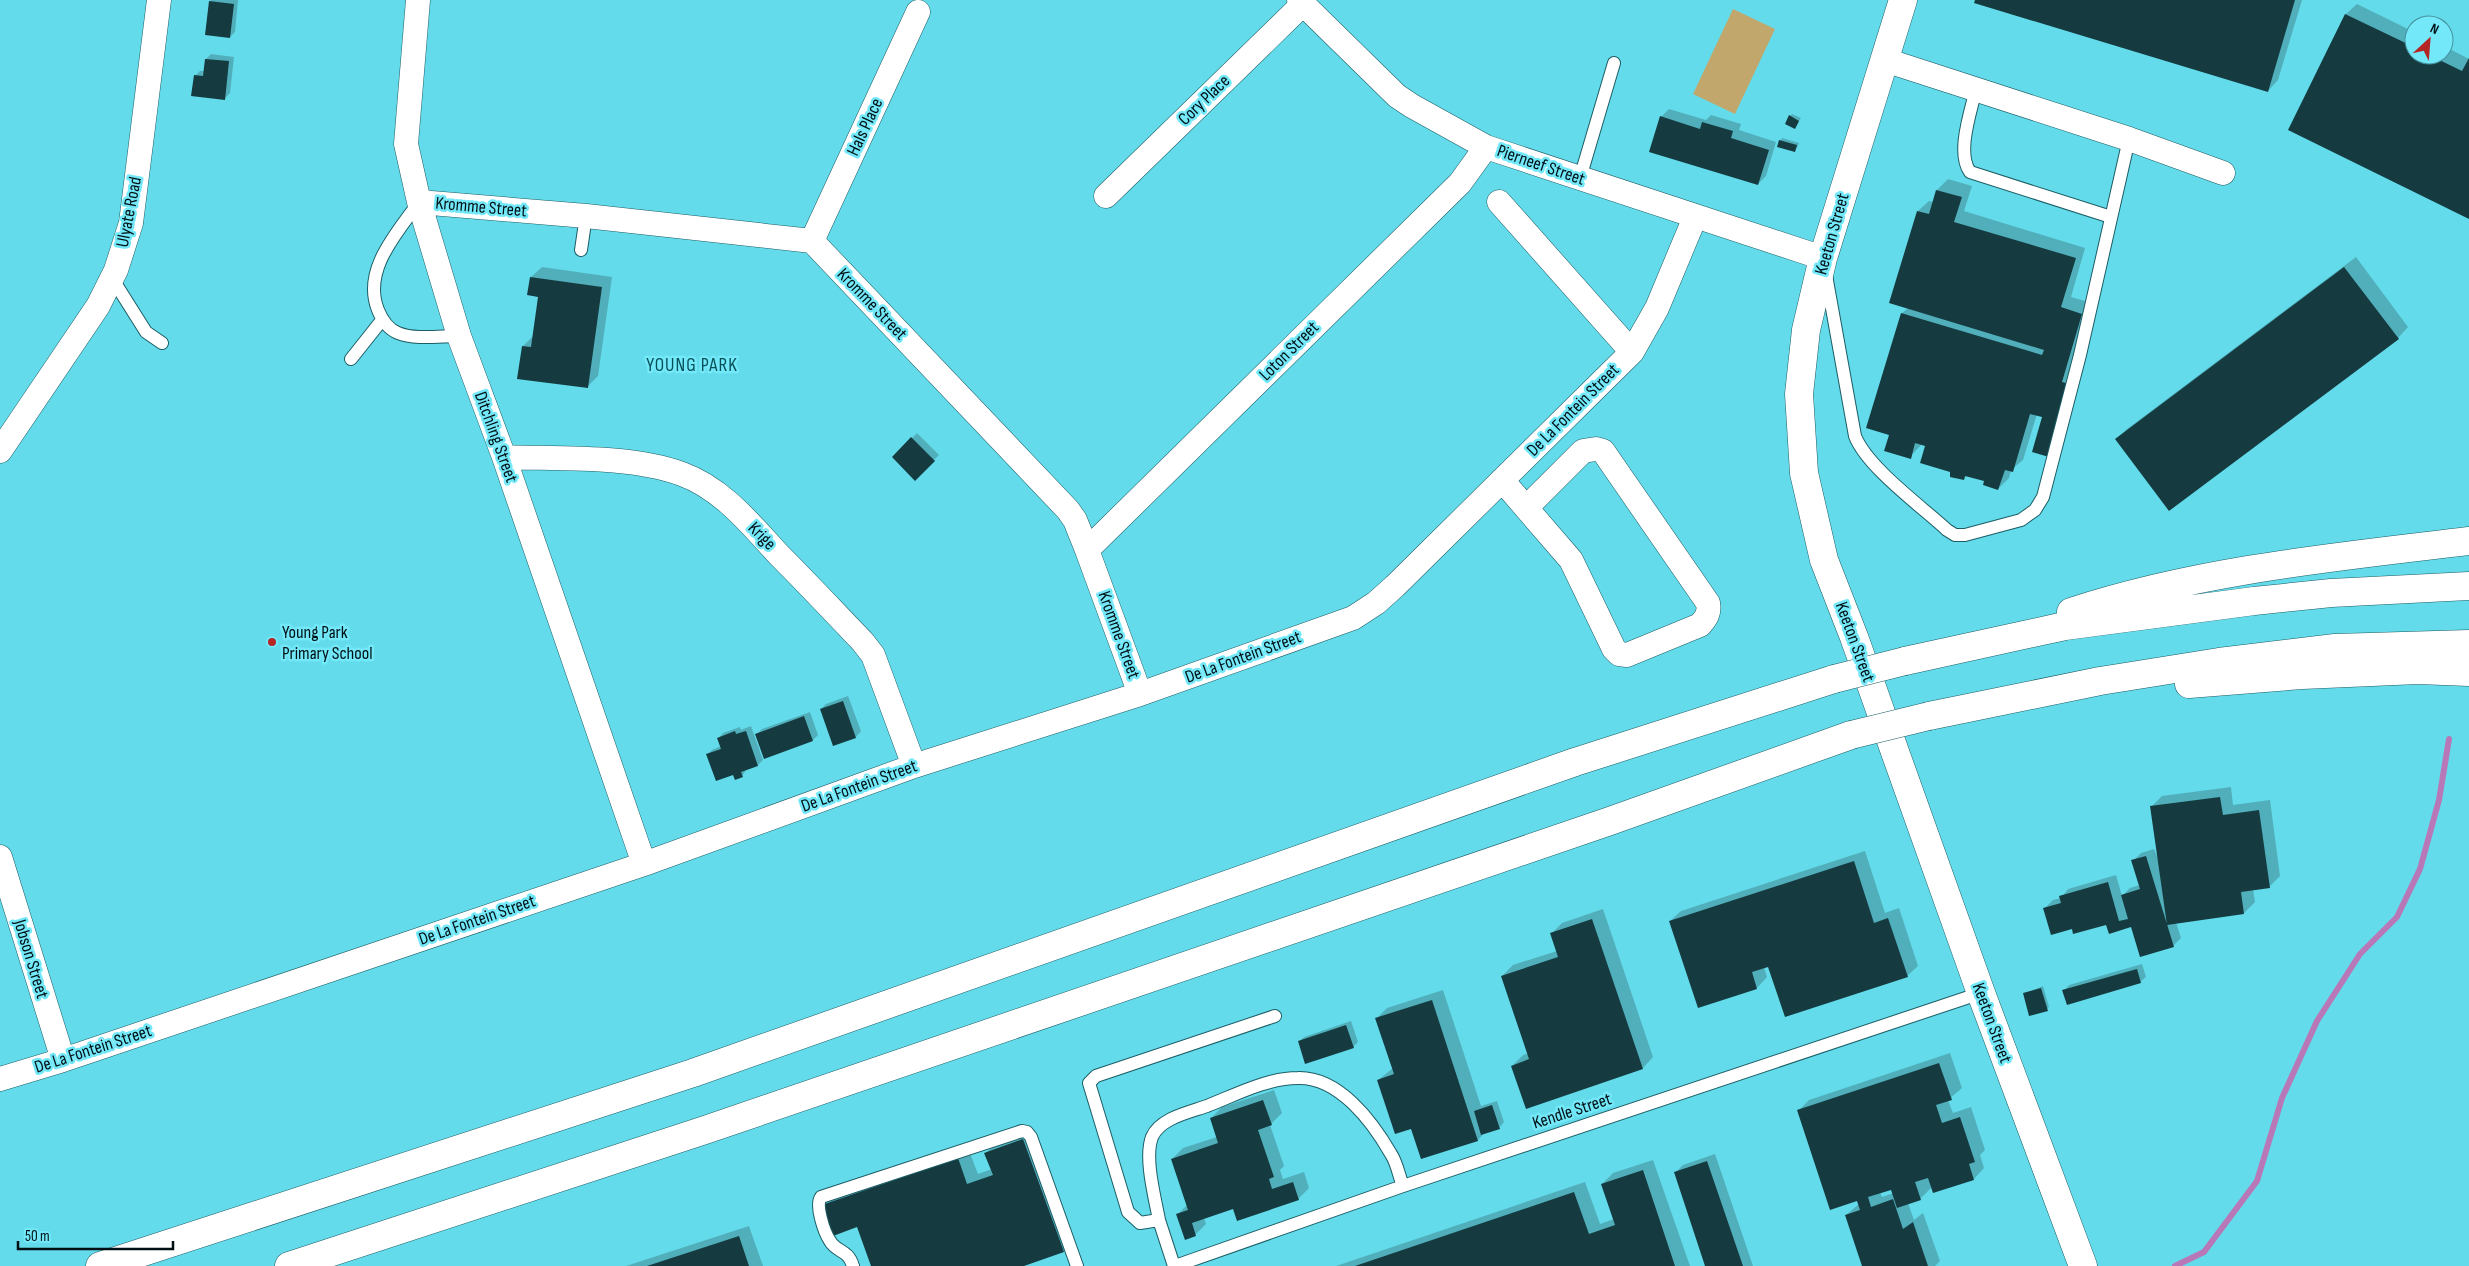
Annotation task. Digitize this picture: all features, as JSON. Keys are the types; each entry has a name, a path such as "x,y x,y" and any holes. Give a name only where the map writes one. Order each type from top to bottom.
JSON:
{"main road":[{"name":"Keeton Street","path":"1903,0 1823,258 1806,330 1798,394 1804,473 1824,560 1854,637 1981,993 2082,1263"},
{"path":"1942,654 2094,604 2203,578 2329,558 2469,541"},
{"path":"100,1266 693,1073 1575,762 1834,679 1905,661 2065,626 2254,601 2331,593 2469,586"},
{"path":"289,1266 705,1130 1610,821 1856,743 2100,681 2219,662 2335,648 2469,644"},
{"path":"1929,725 2087,702 2193,683 2302,675 2418,670 2469,672"}],"street":[{"name":"Ulyate Road","path":"0,451 98,306 125,245 130,223 158,0"},
{"name":"Ditchling Street","path":"418,0 406,144 419,202 459,336 504,457 644,864"},
{"name":"Pierneef Street","path":"1301,2 1397,96 1486,147 1823,258"},
{"name":"Cory Place","path":"1106,196 1301,2"},
{"name":"Hals Place","path":"812,241 918,12"},
{"path":"1885,60 2129,139 2223,173"},
{"name":"Loton Street","path":"1087,550 1460,183 1486,147"},
{"name":"Kromme Street","path":"419,202 586,216 812,241 1061,502 1075,520 1140,694"},
{"name":"De La Fontein Street","path":"1499,202 1632,352"},
{"name":"De La Fontein Street","path":"0,1079 63,1060 644,864 914,766 1140,694 1353,618 1364,612 1395,586 1632,352 1657,308 1695,217"},
{"path":"1502,480 1571,560 1614,649 1619,654 1627,655 1700,625 1706,618 1709,610 1708,603 1603,451 1596,449 1583,450 1527,507"},
{"name":"Krige","path":"504,457 589,460 661,468 683,474 712,489 739,513 862,641 873,655 914,766"},
{"name":"Jobson Street","path":"0,857 63,1060"}],"lane":[{"path":"1580,178 1614,63"},
{"path":"1976,89 1968,122 1964,157 1964,164 1970,172 2110,217"},
{"path":"1823,258 1855,436 1859,447 1871,461 1947,530 1955,535 1965,535 2022,520 2035,510 2043,498 2080,355 2129,139"},
{"path":"419,202 379,262 373,281 374,295 382,320 392,329 408,336 459,336"},
{"path":"581,250 586,216"},
{"path":"112,278 146,332 162,343"},
{"path":"351,359 382,320"},
{"name":"Kendle Street","path":"1174,1266 1403,1186 1981,993"},
{"path":"1159,1220 1140,1223 1128,1212 1089,1088 1090,1081 1096,1076 1275,1016"},
{"path":"1174,1266 1159,1220 1150,1154 1151,1139 1155,1131 1163,1124 1265,1083 1297,1078 1315,1080 1330,1085 1364,1115 1392,1155 1403,1186"},
{"path":"852,1266 847,1254 830,1241 818,1206 821,1196 1022,1131 1027,1132 1031,1137 1077,1266"}],"shaded area":[{"path":"1733,9 1775,29 1735,114 1693,94"}],"building":[{"path":"1975,0 2295,0 2268,92 1974,3"},
{"path":"209,1 234,4 230,38 205,35"},
{"path":"2345,14 2404,42 2404,65 2450,65 2462,71 2469,58 2469,219 2288,130"},
{"path":"205,59 229,61 225,100 191,96 194,75 203,76"},
{"path":"1789,115 1799,121 1795,129 1785,124"},
{"path":"1660,116 1700,129 1702,122 1733,131 1731,138 1769,150 1758,185 1649,152"},
{"path":"1779,140 1797,145 1795,152 1777,147"},
{"path":"1936,190 1962,197 1954,222 2076,258 2061,307 2082,314 2062,382 2070,384 2049,457 2032,452 2042,417 2030,414 2013,472 2005,470 1998,490 1983,485 1984,481 1965,476 1964,480 1950,477 1950,472 1920,463 1925,446 1915,443 1911,459 1884,451 1889,435 1866,428 1901,313 2042,355 2044,350 1889,303 1917,211 1929,214"},
{"path":"2344,267 2399,339 2169,511 2115,439"},
{"path":"530,277 602,287 588,388 517,379 522,346 531,347 538,297 527,295"},
{"path":"911,437 935,461 915,481 892,457"},
{"path":"843,701 856,738 833,746 820,709"},
{"path":"804,716 813,741 764,759 755,734"},
{"path":"735,731 736,734 746,731 758,766 741,772 743,777 735,780 733,775 716,781 706,754 721,749 717,738"},
{"path":"2220,797 2223,815 2259,810 2270,888 2241,892 2244,914 2167,925 2150,806"},
{"path":"2146,856 2174,947 2140,957 2131,927 2109,934 2106,925 2073,934 2072,929 2051,935 2043,908 2061,903 2059,896 2108,882 2119,921 2128,919 2121,895 2140,889 2131,860"},
{"path":"1854,861 1874,923 1888,918 1908,977 1785,1017 1768,967 1752,972 1757,989 1698,1008 1669,921"},
{"path":"1592,919 1643,1069 1526,1109 1511,1066 1529,1059 1501,976 1558,957 1550,933"},
{"path":"2137,969 2141,983 2067,1005 2062,990"},
{"path":"2041,988 2048,1011 2029,1016 2023,993"},
{"path":"1432,1000 1478,1141 1421,1159 1411,1129 1395,1134 1377,1080 1394,1074 1375,1018"},
{"path":"1346,1025 1354,1048 1305,1064 1298,1041"},
{"path":"1939,1063 1952,1100 1936,1105 1942,1123 1960,1117 1975,1162 1969,1164 1974,1180 1933,1193 1928,1178 1915,1182 1921,1200 1897,1208 1891,1190 1868,1197 1871,1207 1893,1199 1903,1229 1913,1222 1928,1266 1862,1266 1845,1215 1860,1210 1857,1201 1830,1210 1797,1110"},
{"path":"1263,1100 1272,1125 1258,1130 1274,1177 1269,1179 1272,1189 1293,1182 1299,1200 1237,1221 1233,1209 1192,1223 1196,1236 1185,1240 1176,1214 1188,1210 1171,1159 1218,1143 1210,1118"},
{"path":"1492,1105 1500,1129 1481,1135 1474,1111"},
{"path":"1023,1139 1064,1252 1024,1266 871,1266 857,1227 833,1236 822,1205 958,1158 967,1184 993,1175 984,1153"},
{"path":"1707,1161 1743,1266 1705,1266 1674,1172"},
{"path":"1643,1170 1675,1266 1355,1266 1574,1192 1589,1234 1615,1225 1601,1184"},
{"path":"739,1236 749,1266 647,1266"}],"waterway":[{"path":"2175,1266 2204,1252 2257,1181 2282,1098 2317,1021 2360,954 2397,917 2420,869 2439,800 2449,739"}],"place":[{"name":"Young Park Primary School","path":"272,642"}],"district":[{"name":"YOUNG PARK","path":"692,365"}]}
